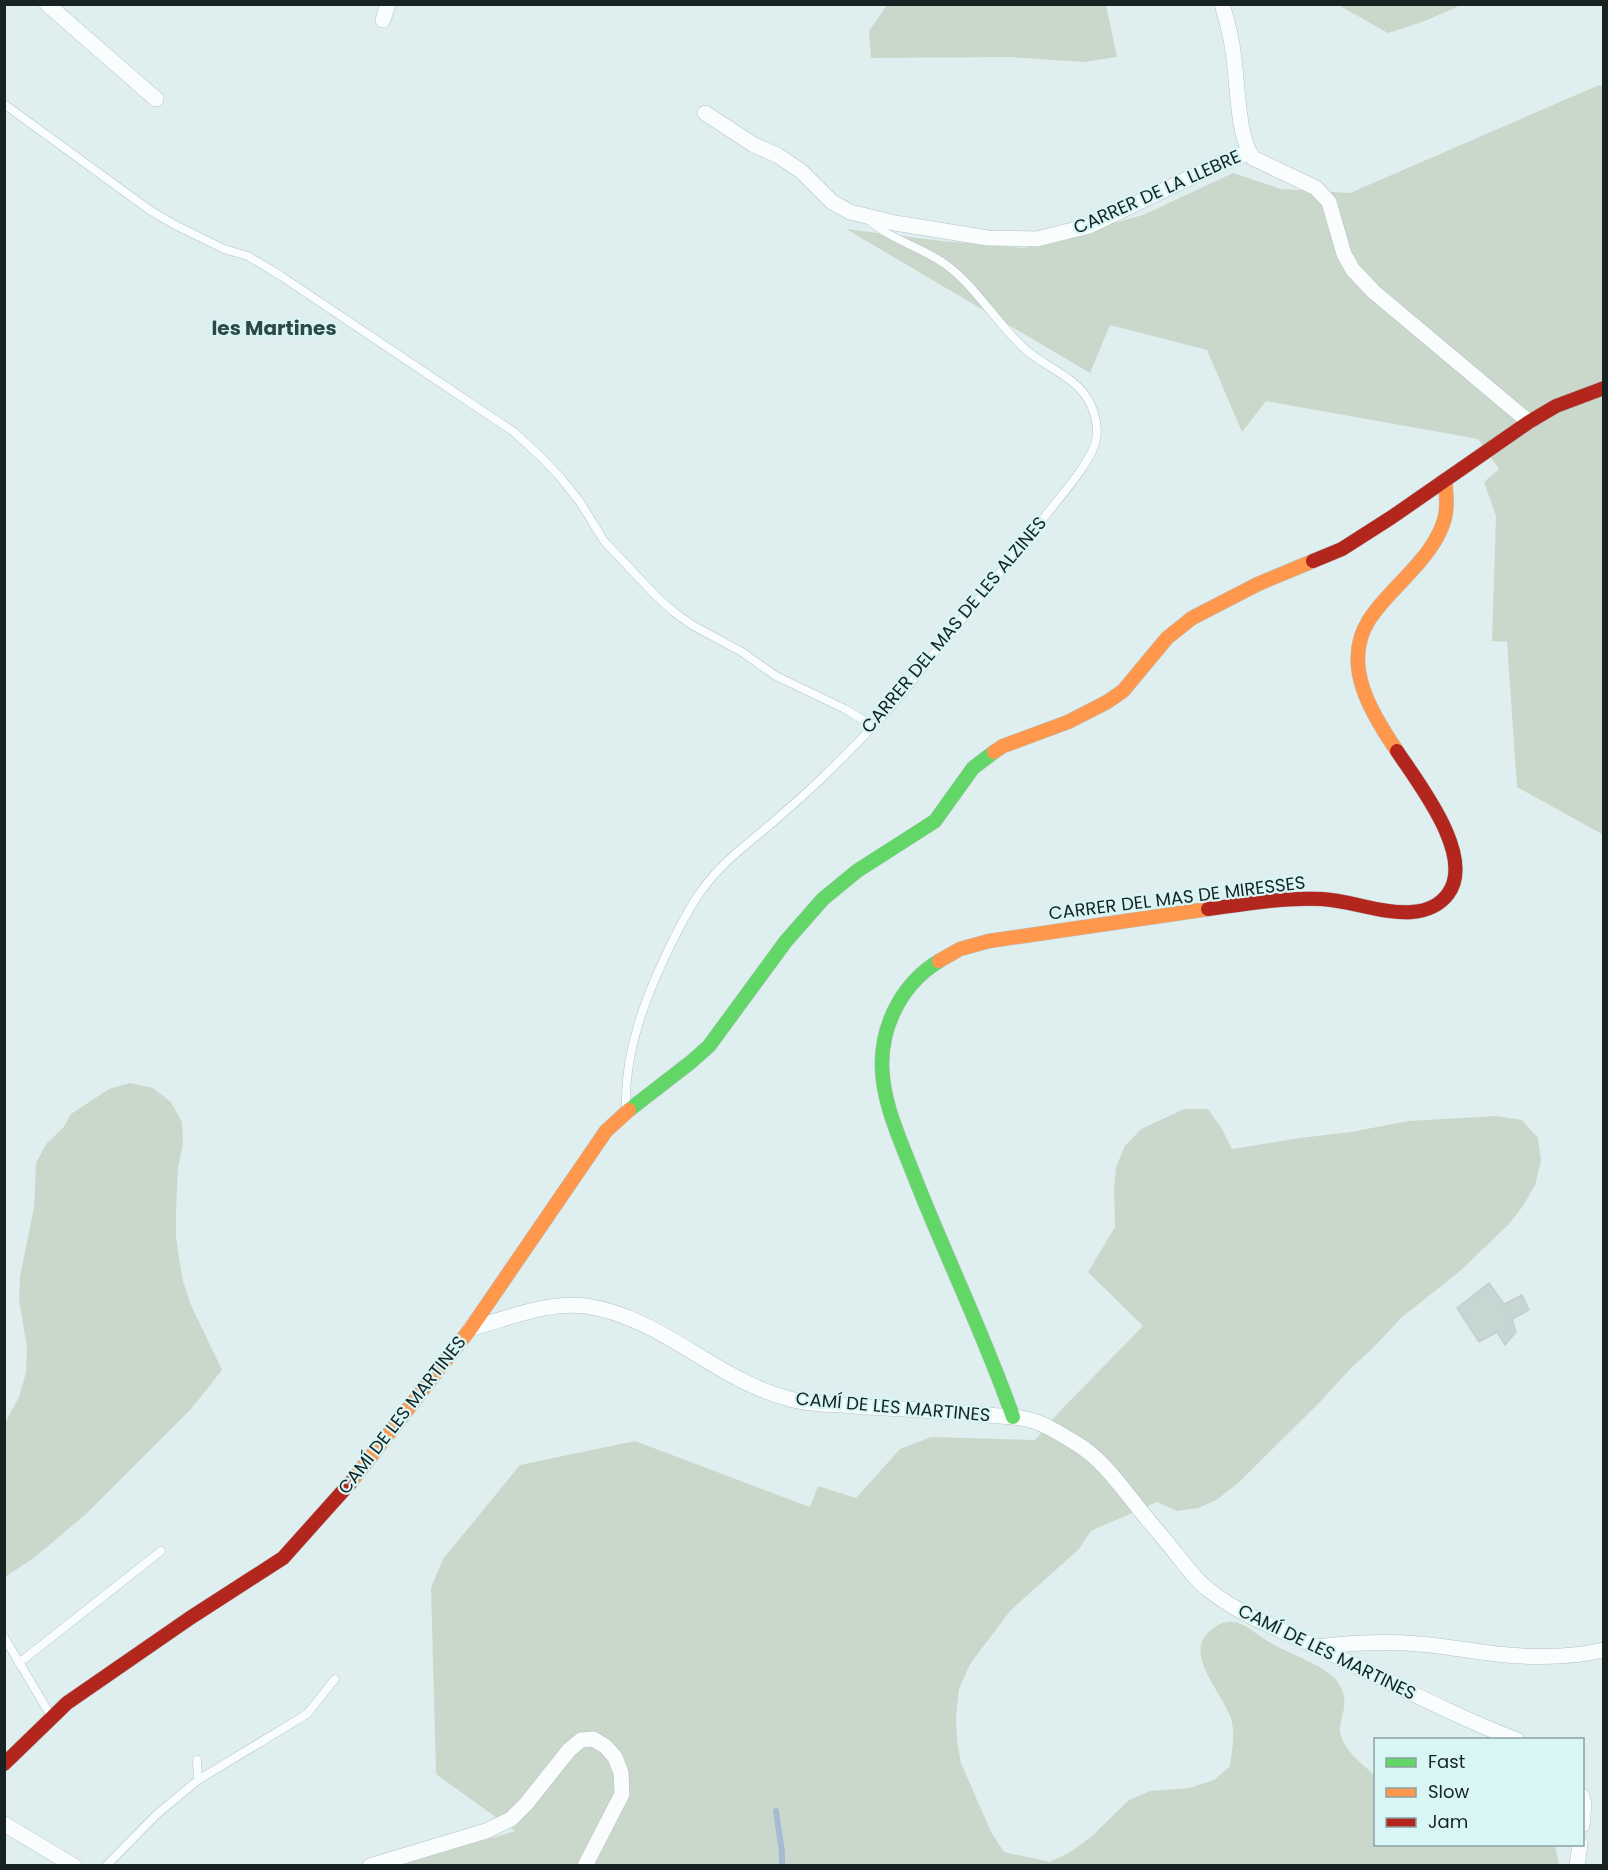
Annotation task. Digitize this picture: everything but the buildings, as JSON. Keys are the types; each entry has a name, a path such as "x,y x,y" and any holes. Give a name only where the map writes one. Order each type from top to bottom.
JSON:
{"street":[{"path":"47,4 156,99"},
{"path":"383,20 388,4"},
{"path":"1222,4 1233,46 1243,134 1253,158 1316,188 1329,202 1344,254 1353,270 1374,292 1529,422"},
{"name":"CARRER DE LA LLEBRE","path":"705,113 754,145 777,155 801,171 832,202 850,212 866,217 988,238 1037,239 1089,226 1249,152"},
{"path":"471,1328 606,1131 627,1111 709,1046 786,941 823,900 857,871 935,821 962,782 986,757 1003,746 1068,722 1107,702 1123,691 1167,638 1192,618 1258,584 1342,549 1529,422 1556,406 1604,387"},
{"name":"CARRER DEL MAS DE MIRESSES","path":"1013,1417 993,1358 933,1225 884,1090 882,1050 891,1019 908,987 920,976 950,954 973,944 1119,921 1269,903 1310,899 1345,901 1408,912 1420,911 1436,905 1446,897 1454,885 1457,873 1454,849 1408,766 1370,710 1356,663 1358,645 1365,626 1379,607 1420,564 1438,537 1448,506 1445,480"},
{"name":"CAMÍ DE LES MARTINES","path":"4,1764 67,1703 190,1618 283,1558 344,1491 471,1328 530,1311 564,1306 585,1306 637,1322 740,1380 793,1400 1013,1417 1037,1422 1078,1444 1095,1458 1118,1481 1207,1589 1261,1621 1447,1711 1512,1738"},
{"path":"1317,1647 1354,1643 1420,1644 1538,1657 1570,1656 1604,1650"},
{"path":"370,1866 486,1831 511,1819 526,1804 569,1750 581,1740 593,1739 605,1746 615,1757 621,1773 622,1794 585,1866"},
{"path":"4,1824 74,1866"},
{"path":"1577,1866 1580,1846"}],"lane":[{"path":"4,104 151,210 175,225 224,249 248,256 281,276 514,432 560,477 580,502 604,541 674,612 692,625 742,652 776,676 845,709 873,726"},
{"name":"CARRER DEL MAS DE LES ALZINES","path":"627,1111 626,1093 629,1070 644,1006 675,937 702,890 726,861 793,805 891,707 1056,501 1086,462 1095,445 1096,418 1081,388 1024,349 972,289 947,265 887,233 866,217"},
{"path":"19,1663 161,1551"},
{"path":"4,1637 51,1718"},
{"path":"106,1866 156,1815 198,1780 307,1714 335,1679"},
{"path":"197,1760 198,1780"}],"green space":[{"path":"887,5 1106,5 1117,57 1084,62 1010,57 871,58 869,31"},
{"path":"1338,5 1461,5 1425,21 1388,33"},
{"path":"1599,85 1603,87 1603,834 1517,787 1507,642 1492,641 1496,516 1484,482 1499,469 1478,439 1266,401 1242,432 1207,350 1110,325 1090,373 846,229 1024,248 1143,215 1233,173 1281,189 1350,193"},
{"path":"130,1083 153,1088 171,1102 182,1122 183,1144 178,1167 176,1213 179,1258 190,1303 222,1370 191,1409 86,1514 35,1557 5,1577 5,1423 19,1397 26,1373 27,1348 19,1300 20,1276 34,1208 36,1163 47,1143 63,1128 71,1114 109,1089"},
{"path":"1184,1109 1208,1109 1232,1149 1351,1132 1408,1121 1497,1116 1522,1120 1538,1138 1541,1161 1535,1185 1509,1224 1459,1272 1402,1317 1238,1483 1218,1499 1199,1508 1177,1511 1157,1502 1091,1531 1079,1549 1010,1611 970,1664 959,1689 956,1717 961,1763 991,1832 1004,1852 1050,1862 1072,1851 1091,1837 1129,1800 1150,1791 1189,1788 1214,1780 1230,1766 1233,1728 1227,1708 1202,1662 1201,1645 1204,1637 1215,1627 1232,1622 1245,1626 1271,1643 1317,1666 1338,1682 1344,1699 1340,1726 1342,1739 1352,1754 1374,1775 1374,1846 1555,1846 1559,1865 395,1866 515,1831 436,1774 431,1588 443,1559 520,1465 635,1441 810,1507 818,1486 856,1498 900,1449 931,1437 1035,1440 1059,1412 1143,1326 1088,1272 1115,1227 1116,1167 1125,1146 1141,1129"}],"waterway":[{"path":"776,1811 782,1866"}],"traffic: fast":[{"path":"629,1110 709,1046 786,941 823,899 857,871 935,821 973,768 994,752"},
{"path":"939,961 926,970 905,992 891,1019 883,1049 885,1092 893,1120 925,1204 990,1355 1013,1417"}],"traffic: slow":[{"path":"1397,751 1378,721 1363,688 1358,654 1361,637 1373,614 1424,557 1439,534 1446,512 1445,480"},
{"path":"994,752 1003,746 1068,722 1107,702 1123,691 1167,638 1192,618 1258,584 1313,561"},
{"path":"939,961 960,949 989,941 1208,909"},
{"path":"351,1482 471,1328 606,1131 629,1110"}],"traffic: jam":[{"path":"1313,561 1342,549 1392,517 1529,422 1556,406 1604,388"},
{"path":"1208,909 1265,901 1322,899 1390,911 1412,912 1427,909 1441,901 1448,894 1455,878 1455,860 1450,840 1430,800 1397,751"},
{"path":"4,1764 67,1703 190,1618 283,1558 351,1482"}],"district":[{"name":"les Martines","path":"274,328"}]}
